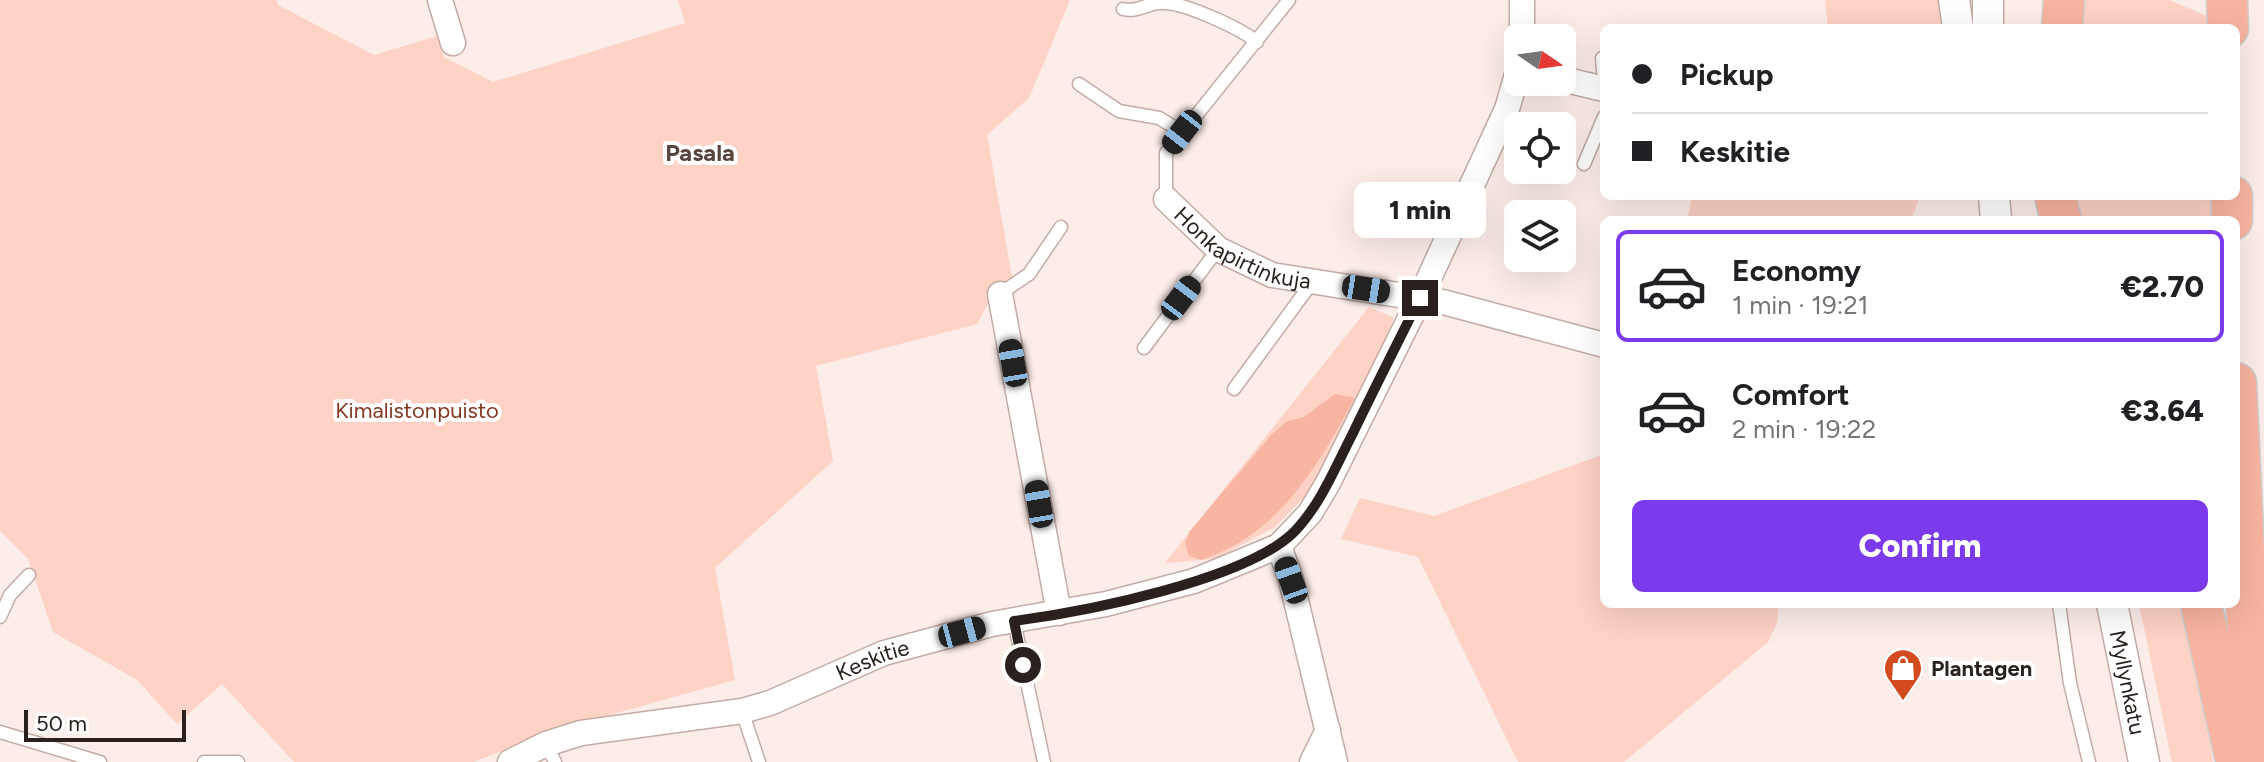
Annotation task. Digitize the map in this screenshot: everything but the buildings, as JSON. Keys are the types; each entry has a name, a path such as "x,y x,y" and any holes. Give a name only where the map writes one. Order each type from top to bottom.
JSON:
{"highway":[{"path":"2062,24 2064,0"},
{"path":"2227,0 2228,24"},
{"path":"2240,467 2254,762"},
{"path":"2202,608 2237,762"}],"street":[{"path":"440,0 453,43"},
{"path":"1522,0 1522,24"},
{"path":"1954,0 1957,24"},
{"path":"1988,0 1988,24"},
{"path":"1576,82 1600,88"},
{"name":"Keskitie","path":"510,762 550,753 581,733 742,711 790,695 884,653 1194,581 1279,546 1310,513 1328,483 1420,298 1511,96"},
{"name":"Honkapirtinkuja","path":"1166,199 1218,249 1272,275 1420,298 1600,344"},
{"path":"1000,294 1059,613"},
{"path":"1279,546 1291,580 1335,762"},
{"name":"Myllynkatu","path":"2113,608 2144,762"},
{"path":"1312,762 1328,730"}],"lane":[{"path":"1166,199 1166,153 1289,0"},
{"path":"1123,9 1139,11 1166,2 1229,27 1257,42"},
{"path":"1079,84 1119,111 1159,118 1182,132"},
{"path":"1584,164 1600,126"},
{"path":"1000,294 1029,274 1061,227"},
{"path":"1144,348 1218,249"},
{"path":"1234,389 1313,281"},
{"path":"0,617 10,595 29,575"},
{"path":"2060,608 2070,683 2089,762"},
{"path":"1014,621 1044,762"},
{"path":"742,711 759,762"},
{"path":"0,732 100,762"},
{"path":"204,762 238,762"}],"green space":[{"name":"Kimalistonpuisto","path":"0,0 276,0 278,5 374,55 437,36 444,57 493,82 685,23 678,0 1070,0 1029,98 987,135 1013,283 998,285 977,324 816,366 833,461 715,568 735,680 577,724 473,762 294,762 222,684 177,724 136,679 53,632 28,559 0,531"},
{"path":"1825,0 1945,0 1947,24 1828,24"},
{"path":"2082,0 2169,0 2207,16 2207,24 2080,24"},
{"path":"1691,200 1918,200 1912,216 1688,216"},
{"path":"2071,200 2213,200 2213,216 2076,216"},
{"path":"1369,307 1394,318 1360,397 1314,487 1275,527 1215,559 1165,563"},
{"path":"1600,455 1600,608 1779,608 1777,623 1768,642 1624,762 1518,762 1418,557 1341,539 1360,498 1434,516"},
{"path":"2140,608 2187,608 2213,762 2172,762"}],"shaded area":[{"path":"1335,394 1355,398 1311,472 1293,495 1253,534 1228,549 1201,560 1189,556 1185,544 1189,532 1272,434 1287,421 1304,417"}],"place":[{"name":"Plantagen","path":"1903,702"}],"district":[{"name":"Pasala","path":"700,153"}],"route":[{"path":"1023,665 1014,621 1106,604 1194,581 1230,569 1279,546 1310,513 1328,483 1420,298"}]}
